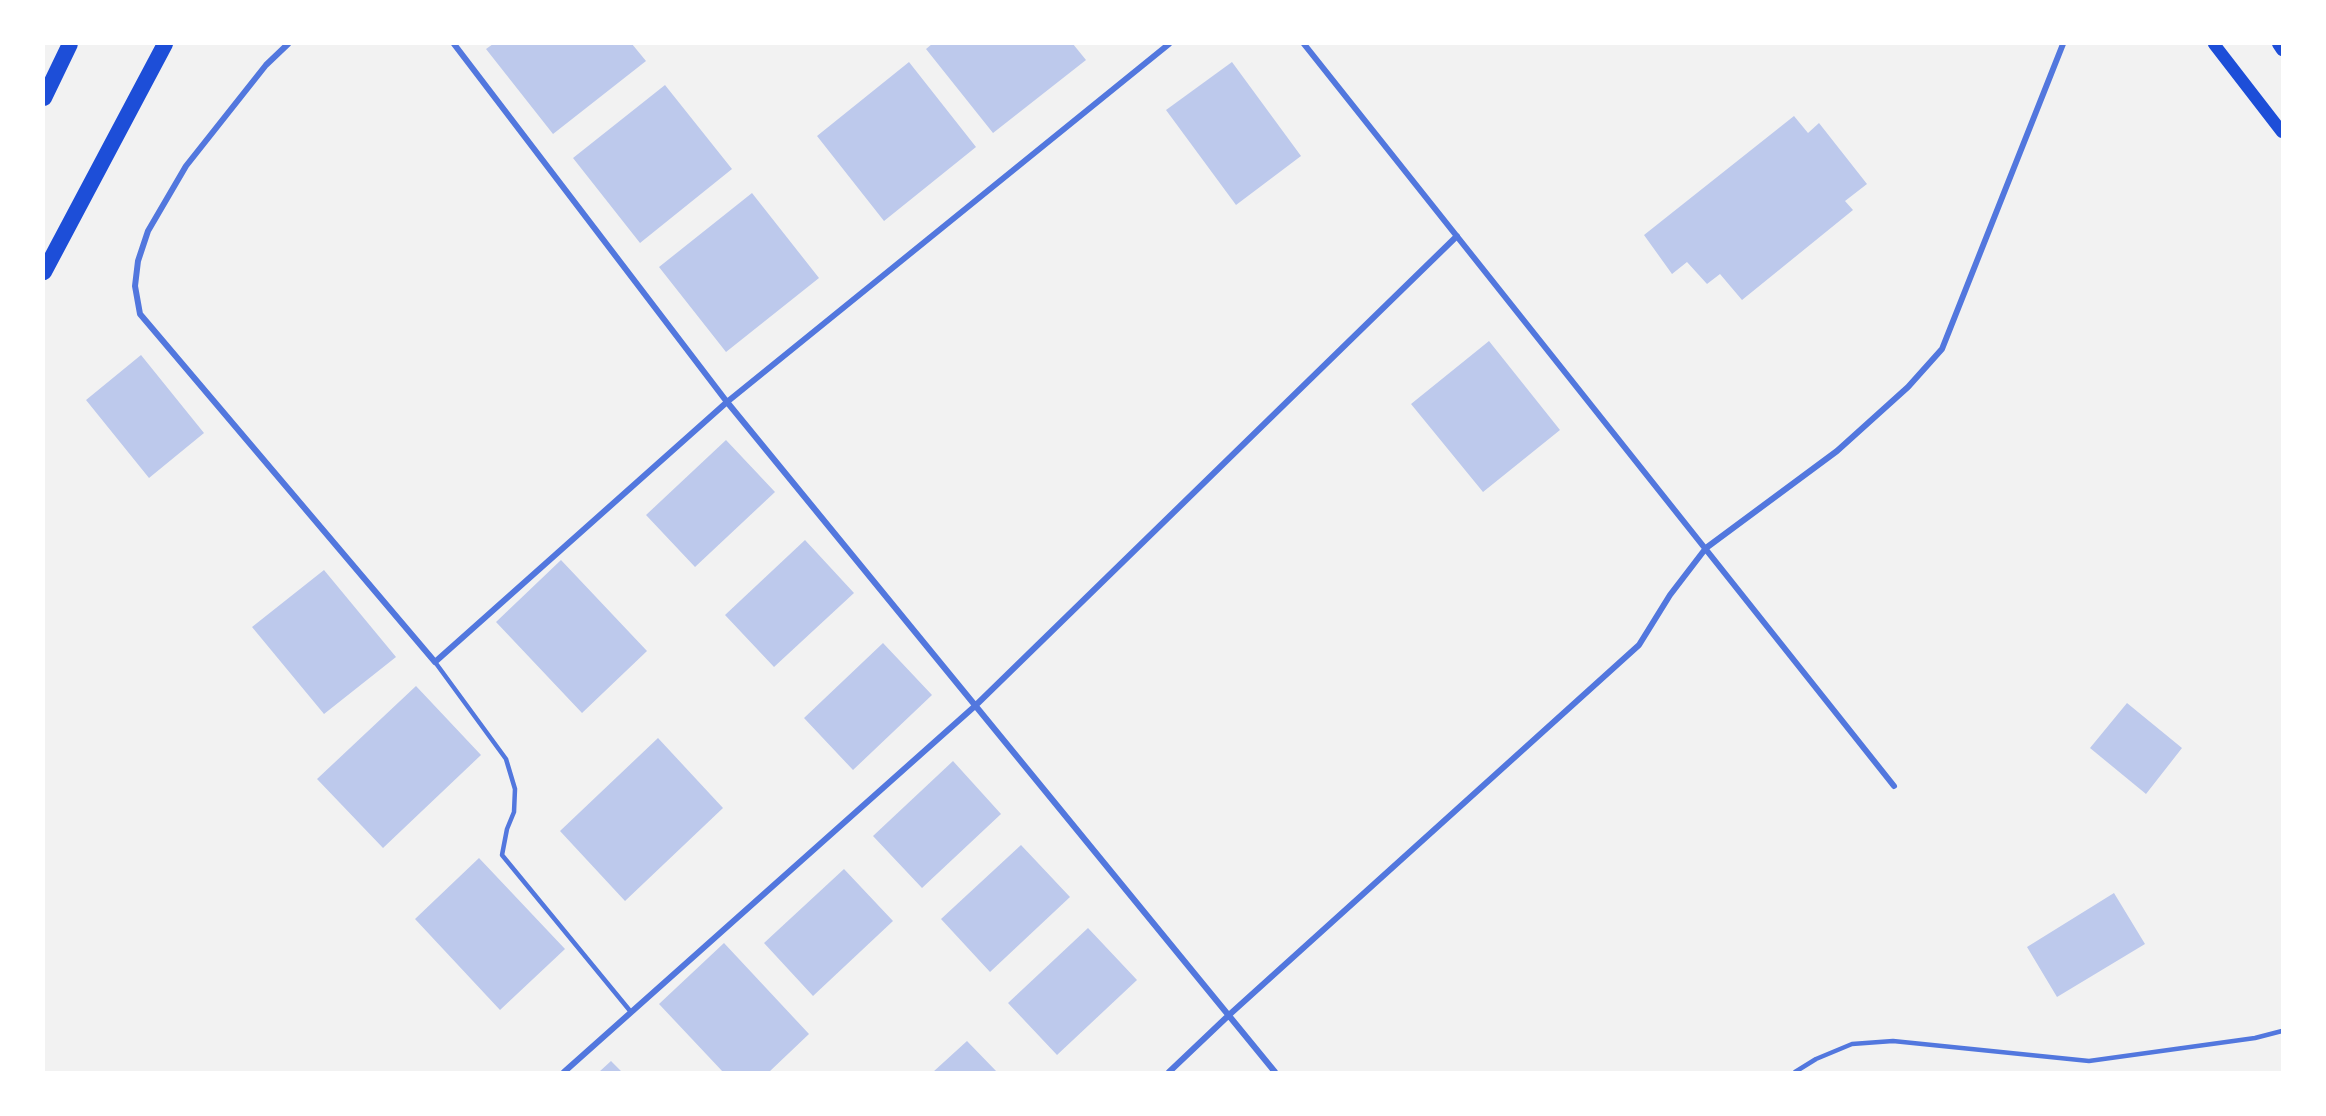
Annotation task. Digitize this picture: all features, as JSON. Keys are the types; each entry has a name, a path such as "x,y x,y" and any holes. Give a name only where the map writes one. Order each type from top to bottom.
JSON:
{"highway":[{"path":"44,98 70,44"},
{"path":"44,272 165,44"}],"main road":[{"path":"2214,44 2283,132"},
{"path":"2278,44 2283,50"}],"street":[{"path":"288,44 266,65 186,166 148,231 138,261 135,286 140,314 435,662 727,402 1168,44"},
{"path":"454,44 727,402 1275,1072"},
{"path":"1304,44 1894,786"},
{"path":"1169,1072 1229,1015 1639,645 1670,595 1706,548 1838,451 1908,387 1942,349 2063,44"},
{"path":"564,1072 975,706 1457,236"}],"lane":[{"path":"435,662 506,759 515,789 514,812 507,829 502,855 631,1012"},
{"path":"1795,1072 1816,1059 1852,1044 1893,1041 2089,1061 2255,1038 2283,1031"}],"building":[{"path":"493,44 632,44 646,61 553,134 486,49"},
{"path":"932,44 1073,44 1086,60 993,133 926,49"},
{"path":"909,62 976,147 884,221 817,136"},
{"path":"1232,62 1301,156 1236,205 1166,110"},
{"path":"665,85 732,169 640,243 573,158"},
{"path":"1794,116 1808,133 1819,123 1867,184 1845,201 1853,210 1742,300 1720,274 1707,284 1687,262 1672,274 1644,235"},
{"path":"752,193 819,278 726,352 659,267"},
{"path":"1489,341 1560,430 1483,492 1411,404"},
{"path":"141,355 204,433 149,478 86,400"},
{"path":"726,440 775,492 695,567 646,515"},
{"path":"805,540 854,593 774,667 725,615"},
{"path":"561,560 647,651 582,713 496,622"},
{"path":"324,570 396,657 324,714 252,627"},
{"path":"883,643 932,695 853,770 804,718"},
{"path":"416,686 481,755 383,848 317,779"},
{"path":"2127,703 2182,748 2146,794 2090,748"},
{"path":"658,738 723,808 625,901 560,831"},
{"path":"953,761 1001,814 922,888 873,836"},
{"path":"1021,845 1070,897 990,972 941,919"},
{"path":"479,858 565,949 500,1010 415,919"},
{"path":"844,869 893,921 813,996 764,943"},
{"path":"2114,893 2145,944 2057,997 2027,947"},
{"path":"1088,928 1137,980 1057,1055 1008,1003"},
{"path":"724,943 809,1034 769,1072 723,1072 659,1004"},
{"path":"967,1041 997,1072 933,1072"},
{"path":"611,1061 622,1072 599,1072"}]}
